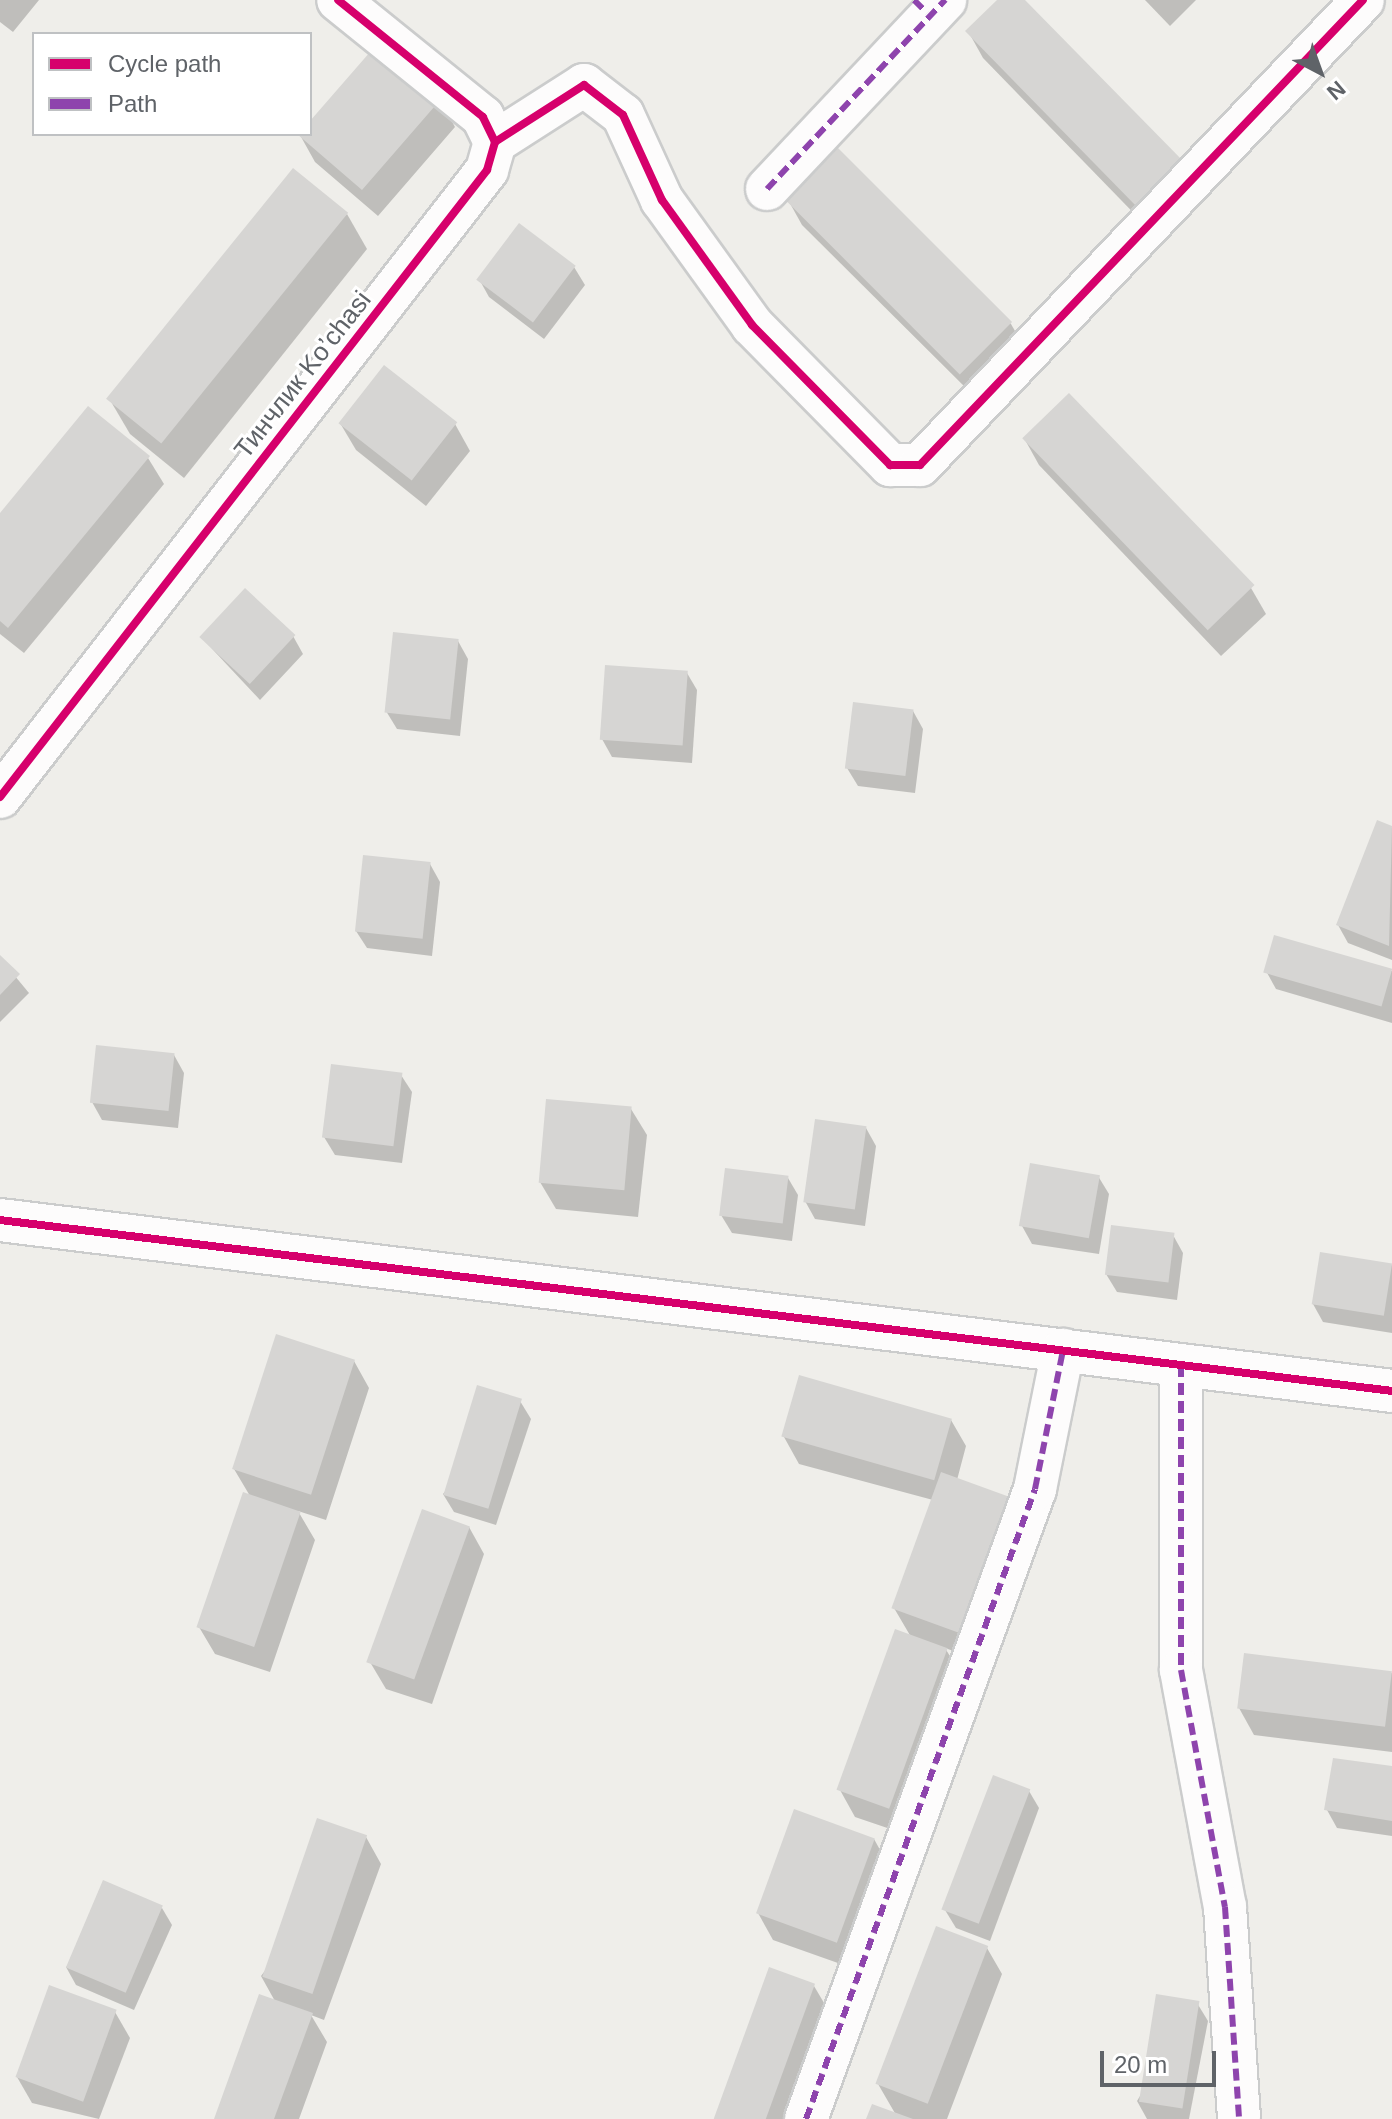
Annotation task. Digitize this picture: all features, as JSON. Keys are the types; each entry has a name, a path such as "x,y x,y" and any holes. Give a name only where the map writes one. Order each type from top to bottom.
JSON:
{"street":[{"path":"338,0 483,117 495,142 584,85 623,115 662,200 752,325 890,465 920,465 1363,0"},
{"path":"767,189 929,4"},
{"name":"Тинчлик Ko’chasi","path":"0,797 487,170 495,142"},
{"path":"0,1220 1392,1391"},
{"path":"806,2119 1035,1489 1063,1350"},
{"path":"1181,1365 1181,1670 1225,1907 1239,2119"}],"building":[{"path":"997,0 1025,0 1186,164 1139,209 965,31"},
{"path":"377,44 441,99 362,190 299,136 312,136 312,119"},
{"path":"836,146 1012,322 960,374 784,198"},
{"path":"293,168 348,213 161,443 106,399"},
{"path":"519,223 576,266 533,322 476,280"},
{"path":"384,365 457,422 412,481 338,423"},
{"path":"1069,393 1254,585 1208,630 1022,438"},
{"path":"88,406 150,456 8,628 0,621 0,513"},
{"path":"245,588 295,635 250,684 199,637"},
{"path":"393,632 459,639 450,719 385,713"},
{"path":"605,665 688,671 683,746 600,740"},
{"path":"853,702 914,709 905,776 845,769"},
{"path":"1377,820 1392,826 1389,946 1336,925"},
{"path":"363,855 431,862 423,939 355,932"},
{"path":"1274,935 1392,969 1381,1006 1263,972"},
{"path":"0,955 20,974 0,995"},
{"path":"96,1045 175,1053 169,1111 90,1103"},
{"path":"331,1064 402,1073 393,1146 322,1137"},
{"path":"546,1099 632,1106 624,1190 539,1183"},
{"path":"815,1119 866,1126 855,1209 803,1202"},
{"path":"1030,1163 1100,1175 1089,1238 1019,1226"},
{"path":"725,1168 789,1176 783,1223 719,1216"},
{"path":"1111,1225 1175,1233 1168,1282 1105,1275"},
{"path":"1320,1252 1392,1263 1384,1316 1312,1304"},
{"path":"276,1334 355,1360 311,1495 232,1469"},
{"path":"799,1375 952,1419 934,1480 781,1437"},
{"path":"477,1385 522,1399 488,1509 443,1495"},
{"path":"941,1472 1008,1496 958,1633 891,1608"},
{"path":"243,1492 301,1512 254,1647 196,1627"},
{"path":"422,1509 470,1526 414,1680 366,1662"},
{"path":"895,1629 948,1648 889,1809 837,1790"},
{"path":"1244,1653 1392,1671 1385,1727 1237,1709"},
{"path":"1333,1758 1392,1766 1392,1821 1324,1810"},
{"path":"993,1775 1030,1789 979,1924 941,1909"},
{"path":"794,1809 875,1838 837,1943 756,1913"},
{"path":"317,1818 367,1835 312,1994 262,1977"},
{"path":"103,1880 163,1905 126,1993 66,1967"},
{"path":"936,1926 988,1946 928,2104 875,2084"},
{"path":"769,1967 815,1984 766,2119 714,2119"},
{"path":"49,1985 117,2010 83,2102 15,2077"},
{"path":"259,1994 313,2013 274,2119 214,2119"},
{"path":"1156,1994 1199,2001 1182,2109 1139,2102"},
{"path":"872,2104 913,2119 866,2119"}],"marked path":[{"path":"914,0 927,13"},
{"path":"767,189 945,0"},
{"path":"806,2119 1035,1489 1063,1350"},
{"path":"1181,1365 1181,1670 1225,1907 1239,2119"}],"cycle path":[{"path":"0,797 487,170 495,142 483,117 338,0"},
{"path":"495,142 584,85 623,115 662,200 752,325 890,465 920,465 1363,0"},
{"path":"0,1220 1392,1391"}]}
